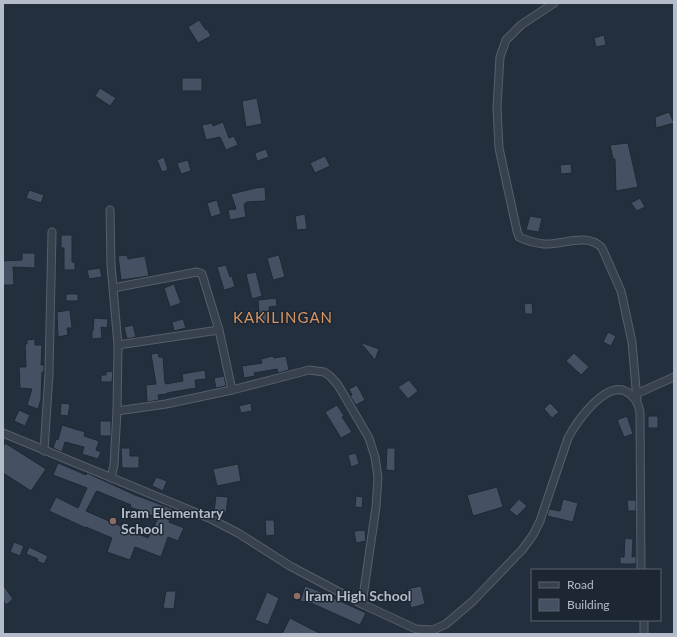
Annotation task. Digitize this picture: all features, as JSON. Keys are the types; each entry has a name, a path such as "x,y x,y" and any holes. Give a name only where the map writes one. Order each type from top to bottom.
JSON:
{"street":[{"path":"554,3 521,25 506,40 500,57 497,108 500,148 519,237 544,244 574,240 593,241 598,243 602,248 621,291 632,342 636,397 640,412 642,569"},
{"path":"110,210 111,265 118,345 117,411 114,465 111,478"},
{"path":"44,451 49,374 52,232"},
{"path":"113,288 199,272 204,275 219,330 232,390"},
{"path":"118,345 219,330"},
{"path":"117,411 166,404 232,390 309,370 324,372 330,376 338,386 369,438 375,457 378,477 376,507 362,604"},
{"path":"636,397 674,377"},
{"path":"3,434 209,518 238,533 290,566 362,604 416,629 433,630 446,624 473,601 522,550 533,535 540,521 568,438 575,426 593,404 601,397 615,390 627,392 636,397"},
{"path":"644,621 644,634"}],"building":[{"path":"199,20 211,36 198,43 188,27"},
{"path":"604,35 606,45 596,47 594,38"},
{"path":"182,78 202,78 202,91 182,91"},
{"path":"100,88 116,98 110,106 95,96"},
{"path":"257,98 262,124 246,127 242,101"},
{"path":"669,112 674,123 656,128 655,117"},
{"path":"223,122 229,138 234,136 238,145 226,150 220,137 206,140 202,125 212,123 213,126"},
{"path":"628,143 638,187 616,191 615,159 613,159 610,145"},
{"path":"266,149 269,157 257,161 255,153"},
{"path":"325,156 330,166 315,173 310,163"},
{"path":"164,157 168,170 162,172 157,160"},
{"path":"188,160 191,171 181,174 177,163"},
{"path":"571,164 572,173 561,174 560,165"},
{"path":"265,187 266,201 246,202 246,204 244,204 246,217 230,220 228,210 236,209 231,194"},
{"path":"29,190 44,195 41,203 26,198"},
{"path":"640,198 645,207 637,211 631,203"},
{"path":"217,200 221,214 211,217 207,203"},
{"path":"305,214 307,229 297,230 295,216"},
{"path":"530,216 542,218 539,232 526,230"},
{"path":"61,235 72,235 72,262 75,262 75,270 64,270 64,248 61,248"},
{"path":"22,253 35,253 35,268 13,267 14,285 3,285 3,261 22,260"},
{"path":"127,255 128,259 145,256 149,276 121,280 118,256"},
{"path":"279,255 285,277 273,280 267,258"},
{"path":"226,265 230,277 232,276 235,287 224,290 217,267"},
{"path":"100,268 102,277 89,279 87,270"},
{"path":"256,272 262,296 252,299 246,274"},
{"path":"174,284 181,303 170,307 164,288"},
{"path":"66,294 78,294 78,301 66,301"},
{"path":"276,298 277,306 269,307 271,321 258,323 258,300"},
{"path":"532,303 533,314 525,314 524,304"},
{"path":"70,310 72,328 67,328 68,335 58,337 57,312"},
{"path":"94,318 108,319 107,328 101,327 102,338 92,339"},
{"path":"183,319 186,328 174,331 172,322"},
{"path":"133,325 136,337 127,339 124,327"},
{"path":"608,332 616,336 611,346 603,342"},
{"path":"35,339 35,345 42,345 41,365 44,365 44,372 42,372 41,399 38,409 27,405 32,389 20,388 19,367 26,367 25,344 27,344 27,340"},
{"path":"360,342 379,349 375,360"},
{"path":"158,353 159,357 163,357 166,384 183,381 182,374 205,370 206,379 195,380 196,388 158,395 159,400 147,402 146,385 156,384 151,354"},
{"path":"574,353 589,367 581,375 566,361"},
{"path":"273,356 274,358 286,356 289,370 278,373 277,369 254,373 255,376 244,378 242,366 262,363 261,359"},
{"path":"113,371 112,382 101,382 101,375 106,375 106,372"},
{"path":"224,376 226,386 216,388 214,378"},
{"path":"409,380 418,391 408,399 398,387"},
{"path":"357,385 365,400 356,405 350,396 352,395 349,389"},
{"path":"61,403 70,404 68,416 60,415"},
{"path":"251,403 252,411 241,413 239,406"},
{"path":"550,403 559,412 552,418 544,409"},
{"path":"337,405 344,416 342,417 352,432 341,438 325,412"},
{"path":"19,410 30,415 25,426 14,421"},
{"path":"627,416 633,434 624,437 617,420"},
{"path":"648,416 658,416 658,428 648,428"},
{"path":"100,421 111,421 111,436 100,436"},
{"path":"62,425 85,432 84,436 99,441 96,450 101,452 98,459 82,454 84,447 65,442 62,452 53,448 56,439 58,440"},
{"path":"5,443 46,469 31,491 3,473 3,448"},
{"path":"121,448 130,448 130,456 139,456 139,468 122,468"},
{"path":"387,448 395,448 395,471 386,470"},
{"path":"356,453 359,464 351,467 348,455"},
{"path":"58,463 86,475 87,473 135,495 173,509 167,519 170,520 169,522 184,528 178,541 168,537 161,557 135,547 130,560 107,552 112,538 49,511 56,497 78,508 87,488 53,475","holes":["97,491 131,505 130,507 158,518 148,538 86,511"]},
{"path":"238,464 241,481 217,486 213,469"},
{"path":"156,477 167,481 163,491 152,486"},
{"path":"497,487 503,507 473,516 467,495"},
{"path":"216,496 228,497 226,513 214,511"},
{"path":"356,496 363,497 362,508 355,507"},
{"path":"519,499 527,506 517,516 509,510"},
{"path":"563,499 578,503 573,522 547,516 549,509 560,511"},
{"path":"627,500 636,500 636,511 628,511"},
{"path":"265,520 274,520 275,535 266,536"},
{"path":"365,530 366,541 356,543 354,531"},
{"path":"625,538 633,539 632,557 636,556 636,564 620,564 620,557 624,557"},
{"path":"14,542 24,546 20,556 10,552"},
{"path":"29,547 48,556 44,564 37,561 38,559 26,554"},
{"path":"3,585 13,599 6,605 3,600"},
{"path":"305,586 366,613 360,625 311,603 300,601"},
{"path":"421,586 425,604 411,608 407,589"},
{"path":"166,591 176,591 174,609 163,608"},
{"path":"267,592 279,598 268,625 255,620"},
{"path":"290,618 321,634 282,634"}],"place":[{"name":"Iram Elementary School","path":"113,521"},
{"name":"Iram High School","path":"297,596"}],"district":[{"name":"KAKILINGAN","path":"283,318"}]}
